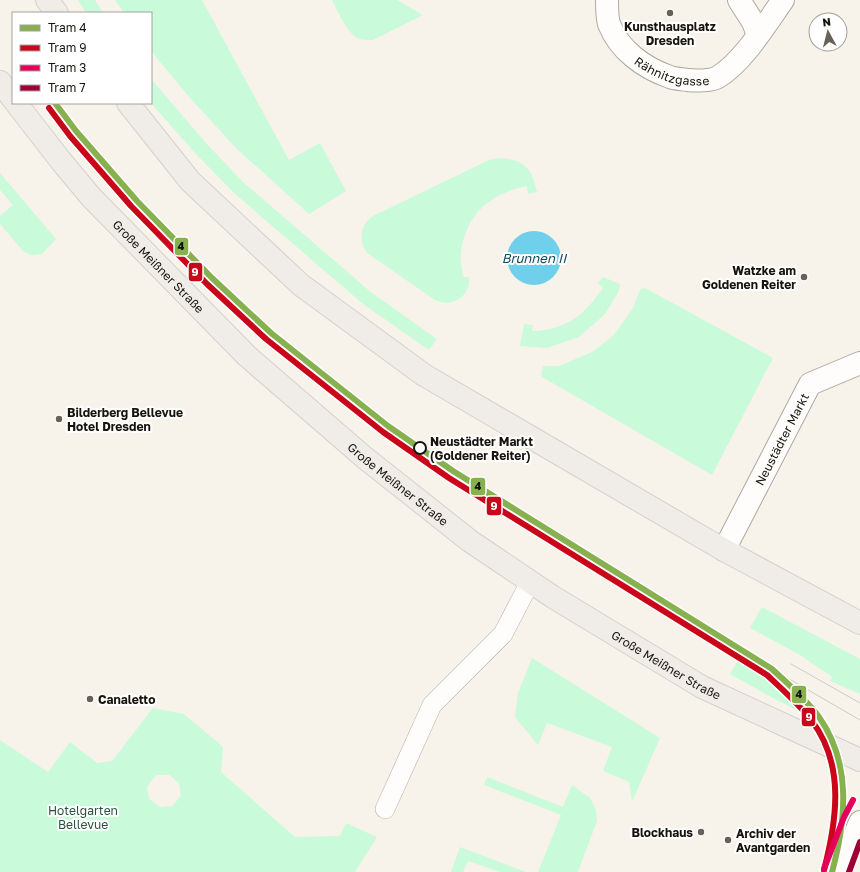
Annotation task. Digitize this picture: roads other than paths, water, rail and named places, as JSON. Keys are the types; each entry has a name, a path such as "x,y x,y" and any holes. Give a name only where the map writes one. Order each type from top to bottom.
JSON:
{"main road":[{"path":"47,0 56,12"},
{"path":"0,82 12,98"},
{"name":"Große Meißner Straße","path":"17,104 91,197 152,261 247,356 359,453 407,492 470,541 530,582 702,687 860,760"},
{"path":"129,104 190,181 307,289 424,375 724,550 860,623"}],"street":[{"name":"Rähnitzgasse","path":"607,0 609,23 615,36 626,51 640,62 671,78 696,81 717,78 737,61 758,35 782,0"},
{"path":"739,0 753,22 758,35"},
{"name":"Neustädter Markt","path":"724,550 748,523 810,384 860,363"},
{"path":"840,872 860,822"}],"lane":[{"path":"385,809 432,706 503,634 530,582"}],"water":[{"name":"Brunnen II","path":"534,231 544,233 553,239 559,248 561,258 559,268 553,277 544,283 534,285 524,283 515,277 509,268 507,258 509,248 515,239 524,233"}],"tram line":[{"name":"4","path":"56,104 76,131 137,201 212,278 271,333 388,426 453,471 772,669 797,692 819,717 830,735 837,754 841,773 843,812 841,832 832,872"},
{"name":"9","path":"49,108 70,136 131,206 207,284 266,339 383,432 449,478 767,675 791,697 812,721 823,738 830,756 834,774 835,812 829,851 824,870"},
{"path":"791,664 860,703"},
{"path":"772,669 860,720"},
{"name":"3","path":"824,869 844,817 853,800"},
{"name":"7","path":"849,872 860,842"}],"place":[{"name":"Kunsthausplatz Dresden","path":"670,13"},
{"name":"Watzke am Goldenen Reiter","path":"804,277"},
{"name":"Bilderberg Bellevue Hotel Dresden","path":"59,419"},
{"name":"Neustädter Markt (Goldener Reiter)","path":"420,448"},
{"name":"Canaletto","path":"90,699"},
{"name":"Blockhaus","path":"701,832"},
{"name":"Archiv der Avantgarden","path":"728,840"}],"park label":[{"name":"Hotelgarten Bellevue","path":"83,817"}]}
